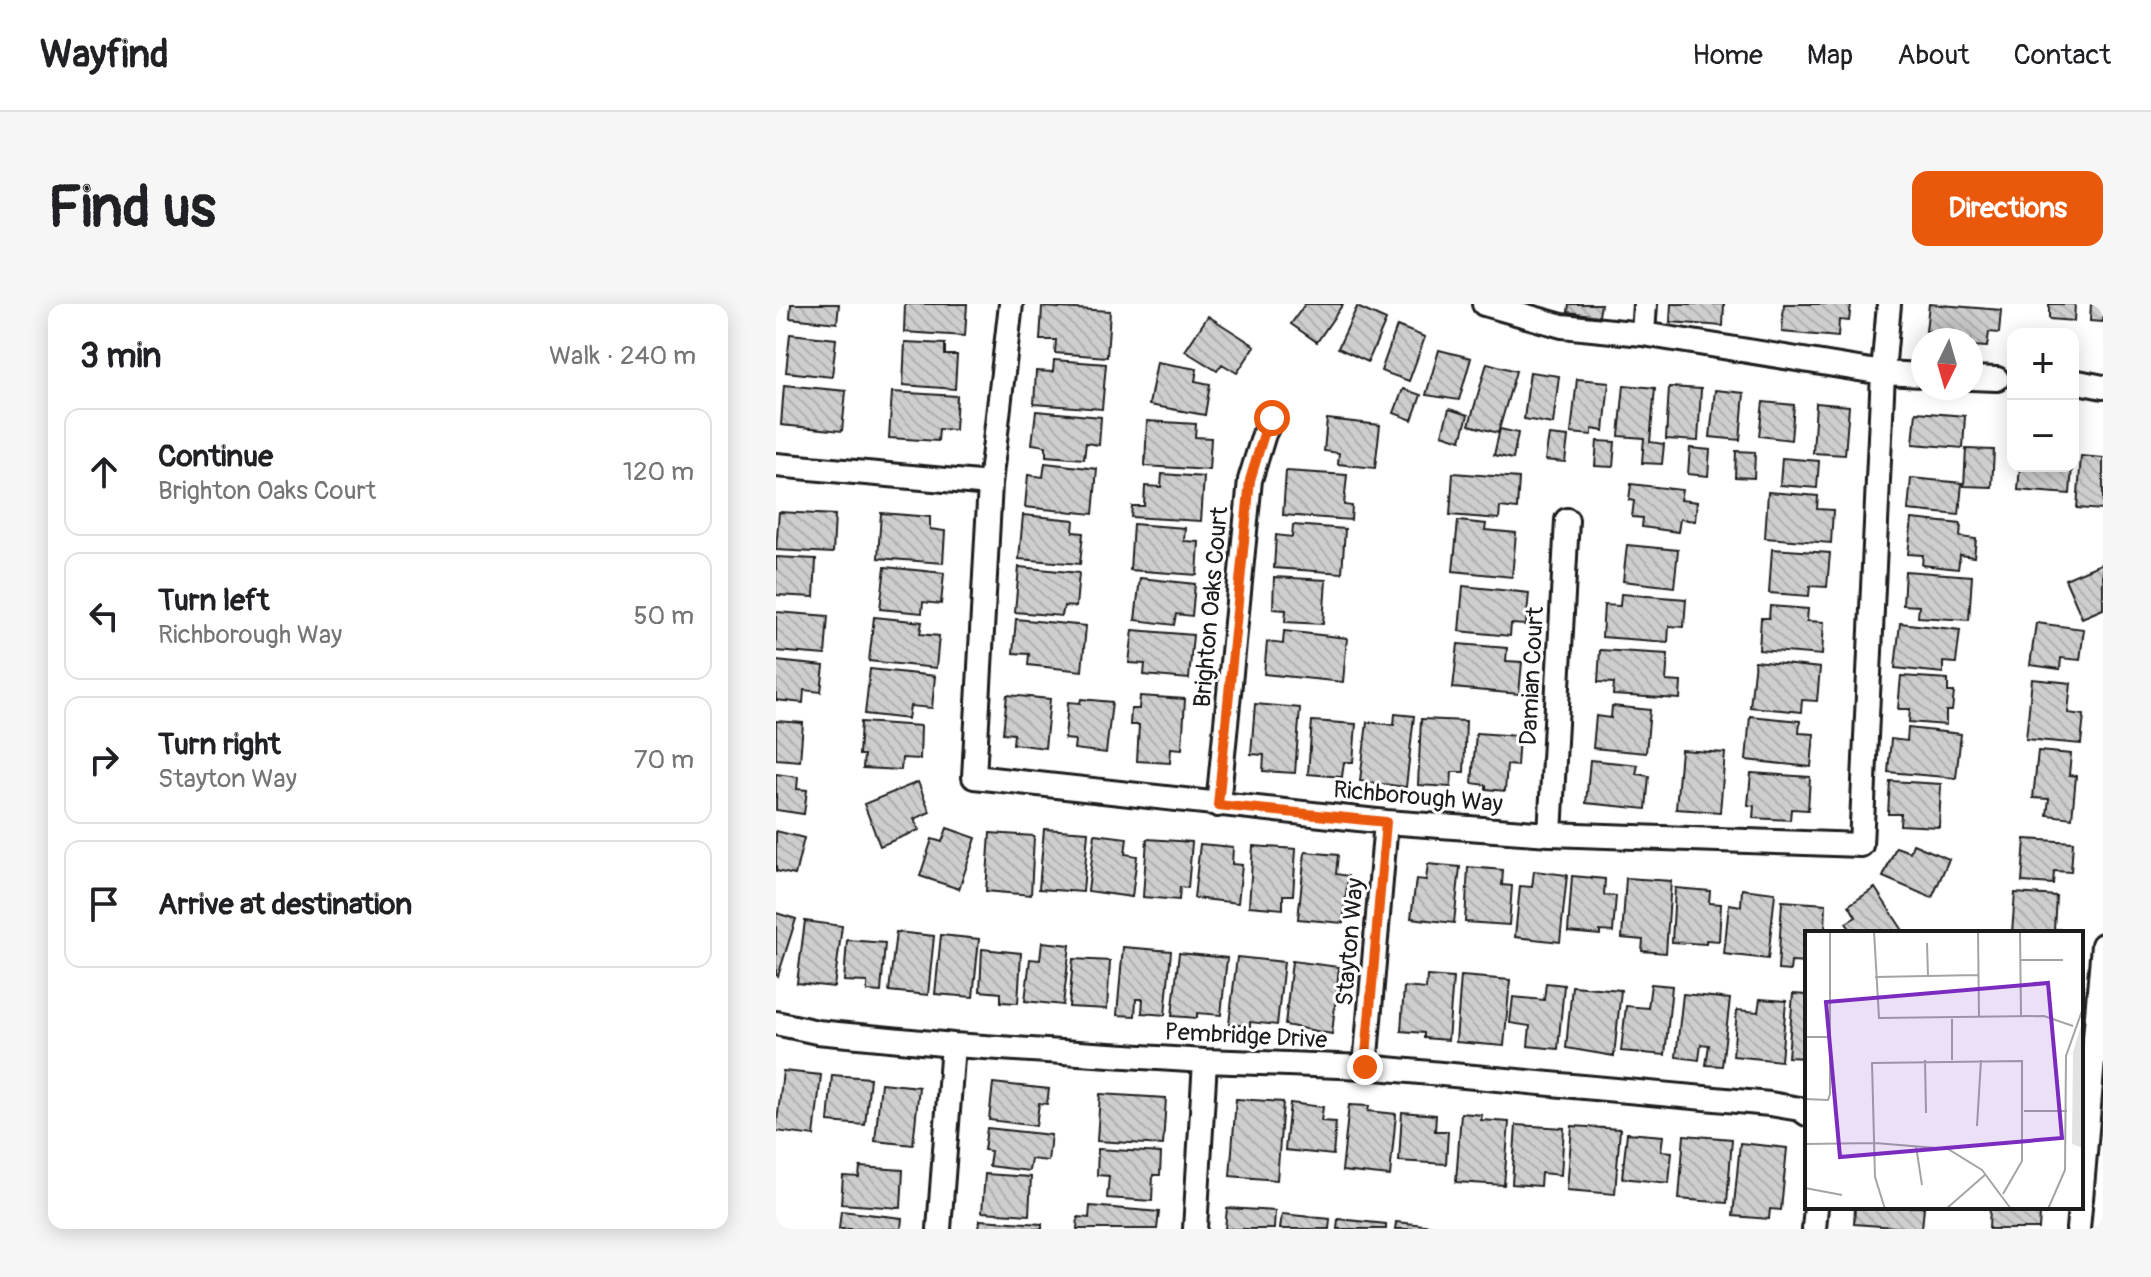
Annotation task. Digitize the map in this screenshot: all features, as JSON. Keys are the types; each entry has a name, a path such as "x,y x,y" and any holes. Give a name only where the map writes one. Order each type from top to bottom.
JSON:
{"street":[{"name":"Richborough Way","path":"1011,304 990,484 974,777 1386,822 1550,834 1861,845 1883,373"},
{"path":"1484,304 1562,326 1643,334 1883,373 1911,374"},
{"path":"1643,334 1645,304"},
{"path":"1883,373 1889,304"},
{"path":"1983,378 1997,379"},
{"path":"2079,382 2103,387"},
{"name":"Brighton Oaks Court","path":"1218,805 1250,480 1272,418"},
{"path":"776,465 990,484"},
{"name":"Damian Court","path":"1550,834 1567,520"},
{"name":"Stayton Way","path":"1365,1067 1386,822"},
{"path":"2083,1181 2100,1024 2103,945"},
{"name":"Pembridge Drive","path":"776,1023 817,1032 953,1045 1205,1061 1365,1067 1770,1104 1805,1113"},
{"path":"939,1229 953,1045"},
{"path":"1195,1229 1205,1061"},
{"path":"1814,1229 1816,1209"},
{"path":"2078,1229 2080,1209"}],"building":[{"path":"791,304 839,304 837,323 790,318"},
{"path":"905,304 967,304 965,336 904,332"},
{"path":"1305,304 1343,304 1317,342 1291,324"},
{"path":"1569,304 1601,304 1599,316 1568,312"},
{"path":"1671,304 1724,304 1723,326 1670,322"},
{"path":"1784,304 1851,304 1849,321 1839,320 1838,337 1782,332"},
{"path":"1929,304 2001,310 1999,333 1989,332 1987,347 1983,347 1983,328 1926,328"},
{"path":"2049,304 2075,304 2074,321 2049,319"},
{"path":"2091,304 2103,304 2103,322 2090,321"},
{"path":"1042,307 1110,311 1107,357 1055,353 1056,340 1040,340"},
{"path":"1357,307 1386,320 1368,362 1338,348"},
{"path":"1208,316 1255,346 1237,373 1222,364 1217,371 1185,351"},
{"path":"1397,326 1425,337 1409,381 1381,371"},
{"path":"790,334 836,339 832,377 786,372"},
{"path":"905,342 945,344 945,355 957,355 955,389 903,385"},
{"path":"1439,350 1471,358 1459,400 1426,395"},
{"path":"1054,360 1106,364 1102,409 1034,404 1036,371 1053,372"},
{"path":"1157,362 1197,369 1195,381 1210,384 1205,415 1149,405"},
{"path":"1487,363 1516,371 1498,433 1469,425"},
{"path":"1530,372 1559,376 1553,424 1524,419"},
{"path":"1577,379 1609,382 1604,431 1592,429 1592,435 1571,433"},
{"path":"784,385 846,391 842,431 781,425"},
{"path":"1624,385 1655,388 1650,442 1664,444 1662,464 1642,463 1644,438 1619,436"},
{"path":"1669,387 1701,389 1698,441 1666,439"},
{"path":"1403,389 1421,395 1412,420 1394,413"},
{"path":"1715,390 1744,393 1740,440 1710,437"},
{"path":"892,392 957,396 955,430 939,429 938,441 889,438"},
{"path":"1763,402 1794,405 1791,440 1759,436"},
{"path":"1816,403 1849,406 1845,455 1813,453"},
{"path":"1449,409 1468,415 1461,440 1442,434"},
{"path":"1036,411 1101,417 1099,445 1086,443 1084,459 1046,456 1046,446 1032,444"},
{"path":"1916,412 1965,416 1963,448 1913,444"},
{"path":"1327,419 1380,425 1375,468 1338,464 1339,453 1324,451"},
{"path":"1147,421 1196,424 1195,437 1211,438 1209,470 1145,466"},
{"path":"1500,429 1518,433 1513,459 1494,455"},
{"path":"1549,435 1568,437 1565,462 1545,460"},
{"path":"1597,441 1615,442 1613,467 1595,466"},
{"path":"1690,448 1710,450 1708,476 1688,474"},
{"path":"1966,449 1994,450 1992,487 1964,486"},
{"path":"1736,451 1755,452 1754,478 1735,477"},
{"path":"2081,456 2103,458 2103,510 2077,508"},
{"path":"1782,458 1819,461 1817,488 1780,485"},
{"path":"1045,463 1097,469 1093,514 1025,507 1028,475 1043,477"},
{"path":"1286,471 1347,475 1344,505 1352,506 1351,520 1283,515"},
{"path":"2020,472 2072,472 2070,494 2018,490"},
{"path":"1453,473 1519,478 1517,509 1500,507 1499,519 1450,515"},
{"path":"1162,474 1204,477 1201,521 1131,517 1132,506 1144,506 1145,486 1161,487"},
{"path":"1911,478 1962,483 1959,515 1908,510"},
{"path":"1631,484 1682,490 1680,500 1697,502 1695,521 1680,519 1678,532 1642,527 1643,518 1632,517 1634,501 1629,500"},
{"path":"1768,492 1818,496 1817,509 1833,510 1831,543 1765,538"},
{"path":"779,512 835,515 833,553 776,550"},
{"path":"881,513 930,517 930,529 945,531 943,563 878,558"},
{"path":"1023,515 1074,520 1073,532 1083,533 1080,564 1019,559"},
{"path":"1912,519 1961,524 1960,537 1976,539 1974,557 1960,555 1958,569 1922,565 1923,555 1908,554"},
{"path":"1458,521 1486,524 1485,530 1516,533 1512,577 1453,571"},
{"path":"1133,524 1185,528 1184,541 1199,542 1197,575 1130,570"},
{"path":"1293,525 1345,529 1342,573 1274,568 1276,535 1292,537"},
{"path":"1627,545 1678,550 1674,587 1623,581"},
{"path":"1772,549 1830,553 1827,587 1810,586 1809,596 1769,593"},
{"path":"776,557 816,559 814,597 776,595"},
{"path":"2103,563 2103,609 2082,618 2065,579"},
{"path":"885,567 944,573 941,604 923,602 922,613 880,609"},
{"path":"1019,567 1079,573 1076,607 1064,606 1062,616 1015,612"},
{"path":"1905,571 1972,576 1969,620 1918,617 1919,606 1903,605"},
{"path":"1274,577 1326,580 1323,624 1285,622 1286,610 1273,609"},
{"path":"1140,578 1195,584 1192,616 1176,614 1174,625 1135,620"},
{"path":"1463,586 1529,593 1526,625 1511,624 1510,636 1459,631"},
{"path":"1621,594 1686,599 1684,627 1669,626 1668,642 1602,637 1604,605 1620,606"},
{"path":"1770,606 1808,609 1807,621 1824,622 1822,655 1759,650 1761,618 1769,618"},
{"path":"776,612 828,616 825,655 776,651"},
{"path":"874,617 922,622 920,634 939,636 936,668 869,661"},
{"path":"1016,619 1086,626 1082,671 1028,665 1029,654 1013,653"},
{"path":"1900,623 1960,630 1956,663 1943,662 1943,673 1895,668"},
{"path":"2036,623 2084,629 2080,660 2061,658 2060,669 2030,665"},
{"path":"1133,630 1193,635 1189,679 1144,675 1145,664 1129,663"},
{"path":"1284,631 1347,638 1343,682 1264,674 1267,642 1283,644"},
{"path":"1458,644 1507,648 1506,661 1522,662 1519,694 1453,688"},
{"path":"1600,650 1668,654 1666,681 1681,682 1680,699 1613,695 1614,683 1598,682"},
{"path":"776,661 824,666 821,692 804,690 803,703 776,700"},
{"path":"1755,661 1820,668 1817,701 1802,700 1801,712 1750,707"},
{"path":"870,669 935,676 932,708 910,706 908,719 865,714"},
{"path":"1901,676 1948,679 1948,692 1954,692 1952,711 1946,711 1946,725 1909,722 1910,709 1898,709"},
{"path":"2032,679 2071,683 2068,713 2084,715 2081,744 2026,739"},
{"path":"1007,695 1050,699 1045,748 1013,744 1014,734 1003,733"},
{"path":"1140,696 1185,699 1182,749 1171,748 1170,763 1137,761 1139,725 1130,725 1131,709 1139,709"},
{"path":"1081,699 1112,702 1106,753 1074,749 1075,740 1065,739 1068,702 1080,703"},
{"path":"1255,704 1300,708 1295,773 1263,771 1264,755 1251,754"},
{"path":"1612,706 1650,710 1646,753 1593,748 1596,716 1611,718"},
{"path":"1395,714 1414,716 1406,787 1360,781 1367,722 1394,725"},
{"path":"1750,716 1800,721 1799,733 1814,734 1811,767 1746,760"},
{"path":"1421,719 1466,721 1464,772 1452,772 1451,787 1418,785"},
{"path":"776,721 803,723 800,761 776,759"},
{"path":"1312,721 1356,724 1353,762 1344,762 1342,777 1308,774"},
{"path":"861,722 921,726 920,759 902,758 901,770 863,768 864,755 859,755"},
{"path":"1908,728 1961,734 1956,778 1888,772 1891,739 1907,741"},
{"path":"1476,733 1519,736 1517,766 1507,765 1505,791 1486,789 1486,785 1472,783"},
{"path":"1681,750 1725,753 1720,812 1676,809"},
{"path":"2038,751 2071,754 2069,775 2076,776 2072,818 2047,815 2049,799 2033,798"},
{"path":"1590,760 1638,765 1636,774 1649,776 1646,809 1586,803"},
{"path":"1751,773 1810,777 1808,810 1791,809 1790,820 1753,818 1754,806 1748,805"},
{"path":"776,774 798,777 797,789 807,790 804,814 776,810"},
{"path":"1890,781 1941,784 1939,827 1900,825 1901,814 1888,814"},
{"path":"918,782 930,812 914,819 919,830 880,846 864,804"},
{"path":"947,828 976,838 959,889 920,876 932,839 942,842"},
{"path":"1044,829 1088,832 1083,892 1039,889"},
{"path":"776,831 804,838 795,875 776,871"},
{"path":"990,833 1034,836 1031,895 986,891"},
{"path":"1095,834 1127,838 1125,854 1137,856 1132,897 1088,891"},
{"path":"1147,839 1192,842 1188,888 1180,887 1179,900 1143,897"},
{"path":"2025,839 2073,842 2071,872 2054,871 2053,884 2022,882"},
{"path":"1200,844 1233,847 1232,864 1242,865 1238,903 1194,898"},
{"path":"1913,844 1949,859 1932,898 1883,877 1896,847 1910,852"},
{"path":"1253,846 1296,849 1293,895 1283,895 1283,909 1249,906"},
{"path":"1305,852 1338,855 1336,874 1348,876 1343,923 1298,919"},
{"path":"1428,864 1460,867 1454,923 1411,918 1416,879 1426,880"},
{"path":"1468,867 1503,870 1502,885 1512,886 1509,925 1465,922"},
{"path":"1534,871 1567,875 1560,942 1515,937 1520,886 1532,887"},
{"path":"1572,876 1605,879 1604,895 1616,896 1613,932 1600,931 1600,935 1568,932"},
{"path":"1626,878 1671,881 1666,953 1642,951 1643,940 1622,938"},
{"path":"1675,888 1710,891 1709,903 1721,904 1719,941 1706,940 1706,944 1672,942"},
{"path":"1875,888 1903,931 1852,931 1846,923 1856,917 1849,905"},
{"path":"1742,889 1775,893 1768,959 1724,954 1729,904 1741,906"},
{"path":"2015,893 2056,896 2054,929 2066,931 2012,931"},
{"path":"1782,901 1826,904 1825,931 1805,931 1805,963 1791,962 1790,971 1778,970"},
{"path":"776,913 796,919 778,976 776,975"},
{"path":"805,921 842,926 834,987 797,983"},
{"path":"896,932 934,936 928,995 889,991"},
{"path":"941,935 979,939 973,997 935,994"},
{"path":"847,940 885,943 881,992 867,991 867,982 844,981"},
{"path":"1042,942 1070,945 1063,1005 1025,1001 1030,959 1040,960"},
{"path":"1123,947 1171,951 1165,1015 1142,1013 1143,999 1136,999 1135,1016 1117,1015"},
{"path":"982,949 1021,953 1018,1003 1001,1002 1001,993 980,991"},
{"path":"1179,953 1227,958 1221,1015 1197,1013 1197,1018 1172,1016"},
{"path":"1237,957 1284,962 1277,1025 1250,1022 1250,1026 1229,1024"},
{"path":"1073,959 1110,961 1107,1009 1069,1007"},
{"path":"1292,961 1339,967 1332,1034 1285,1025"},
{"path":"1427,976 1453,978 1448,1040 1424,1038 1424,1033 1401,1031 1404,987 1426,989"},
{"path":"1461,976 1510,980 1504,1046 1456,1042"},
{"path":"1546,983 1564,985 1558,1049 1528,1046 1530,1026 1510,1023 1513,997 1544,1000"},
{"path":"1651,984 1672,986 1665,1055 1621,1051 1626,1006 1648,1008"},
{"path":"1572,986 1621,990 1614,1056 1566,1048"},
{"path":"1683,994 1730,999 1722,1066 1706,1065 1709,1045 1701,1044 1699,1060 1676,1057"},
{"path":"1793,994 1805,995 1805,1058 1788,1057"},
{"path":"1760,999 1786,1001 1781,1061 1733,1056 1737,1010 1758,1012"},
{"path":"783,1071 821,1075 814,1136 776,1131"},
{"path":"832,1075 870,1078 865,1125 828,1122"},
{"path":"881,1083 919,1087 913,1145 875,1141"},
{"path":"993,1083 1049,1089 1047,1104 1039,1103 1036,1126 989,1120"},
{"path":"1100,1094 1166,1098 1163,1145 1097,1141"},
{"path":"1236,1099 1283,1102 1277,1180 1230,1176"},
{"path":"1290,1103 1323,1107 1321,1121 1336,1122 1333,1155 1285,1150"},
{"path":"1349,1105 1369,1106 1368,1111 1396,1114 1390,1176 1342,1171"},
{"path":"1402,1112 1436,1115 1435,1131 1448,1131 1446,1164 1399,1161"},
{"path":"1461,1113 1482,1115 1481,1120 1509,1122 1504,1185 1456,1182"},
{"path":"1516,1125 1564,1128 1561,1175 1541,1173 1540,1186 1512,1184"},
{"path":"1572,1126 1620,1129 1615,1194 1567,1190"},
{"path":"987,1128 1051,1135 1048,1161 1031,1159 1029,1171 989,1166 991,1151 984,1150"},
{"path":"1627,1133 1663,1136 1661,1151 1672,1152 1669,1183 1622,1178"},
{"path":"1684,1135 1732,1139 1727,1203 1679,1199"},
{"path":"1740,1143 1787,1148 1781,1210 1770,1209 1769,1219 1733,1216"},
{"path":"1098,1149 1161,1153 1160,1175 1153,1175 1152,1201 1107,1198 1109,1176 1097,1175"},
{"path":"860,1167 903,1170 901,1208 841,1204 843,1176 859,1177"},
{"path":"985,1174 1031,1177 1029,1215 982,1212"},
{"path":"1090,1206 1159,1212 1157,1229 1077,1229 1078,1217 1089,1218"},
{"path":"1227,1208 1275,1211 1274,1229 1225,1229"},
{"path":"1855,1209 1924,1209 1922,1229 1854,1224"},
{"path":"1990,1209 2029,1209 2028,1213 2040,1214 2039,1229 1989,1229"},
{"path":"841,1211 902,1218 901,1229 839,1229"},
{"path":"1282,1214 1330,1219 1329,1229 1280,1229"},
{"path":"1338,1219 1386,1224 1386,1229 1337,1229"},
{"path":"980,1220 1042,1224 1042,1229 979,1229"},
{"path":"1396,1222 1444,1227 1395,1229"}],"route":[{"path":"1272,418 1250,480 1218,805 1386,822 1365,1067"}]}
